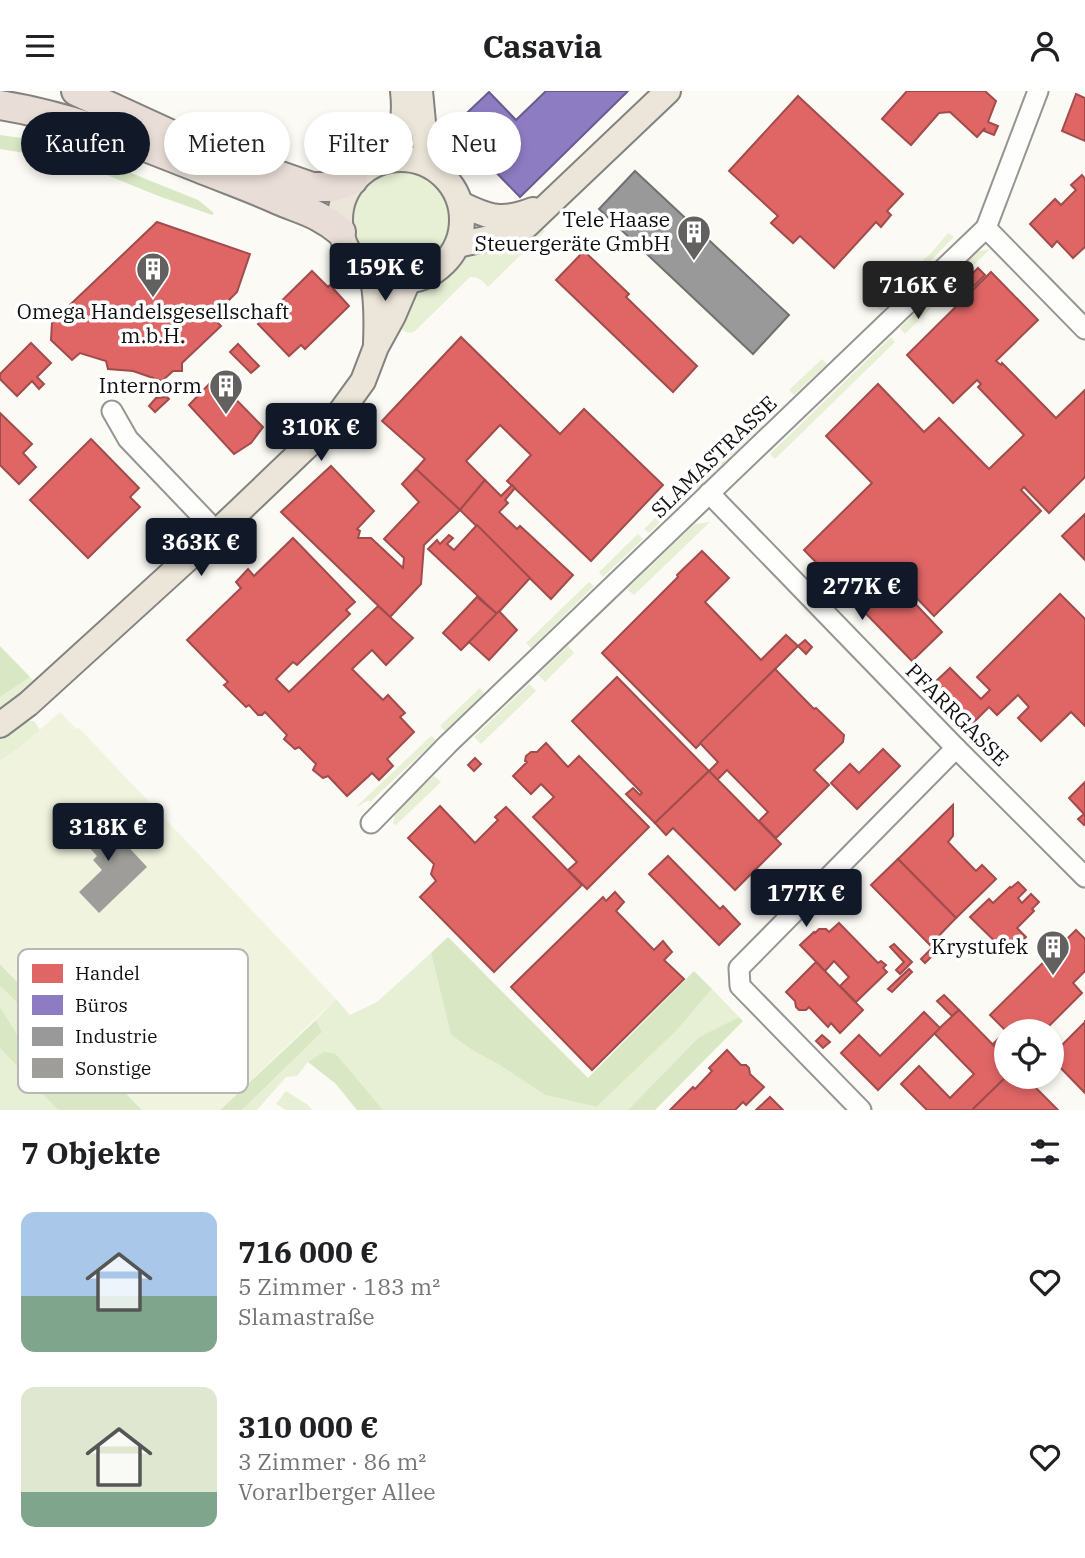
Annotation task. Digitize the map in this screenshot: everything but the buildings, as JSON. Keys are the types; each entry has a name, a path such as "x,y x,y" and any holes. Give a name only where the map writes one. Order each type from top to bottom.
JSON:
{"highway":[{"path":"35,91 81,112"},
{"path":"84,94 196,145 299,184 321,188 354,180"},
{"path":"0,105 38,112"},
{"path":"150,147 315,214 341,232"}],"main road":[{"path":"403,91 404,112"},
{"path":"419,91 427,156"},
{"path":"457,245 505,235 526,226 668,91"},
{"path":"360,175 345,195 340,211 341,232 347,250 358,264 372,274 389,280 408,281 429,275 446,262 457,245 462,228 461,204 444,175"},
{"path":"461,204 487,215 510,218 550,204"},
{"path":"372,274 377,308 376,347"},
{"path":"0,725 28,704 327,427 363,381 408,281"}],"street":[{"name":"SLAMASTRASSE","path":"371,823 448,744 986,228 1038,91"},
{"path":"986,228 1085,329"},
{"path":"112,411 128,439 217,531"},
{"name":"PFARRGASSE","path":"709,493 1085,877"},
{"path":"861,1110 740,986 739,968 956,748"}],"green space":[{"path":"0,135 21,138 21,152 0,149"},
{"path":"413,173 428,179 442,193 449,210 449,230 442,247 428,261 411,268 391,268 374,261 360,247 353,230 353,210 360,193 366,185 382,175 413,175"},
{"path":"107,175 136,175 198,200 214,213 212,215"},
{"path":"540,228 545,231 488,287 480,280 470,277 414,332 407,333 400,327 414,292 444,279 464,255"},
{"path":"948,233 954,237 881,311 876,306"},
{"path":"990,249 905,334 900,328 976,252"},
{"path":"891,337 895,342 775,459 770,454"},
{"path":"822,359 827,364 794,395 789,390"},
{"path":"760,419 764,424 731,456 734,460 721,474 717,470 697,489 693,482 700,476 695,473 727,442 731,446"},
{"path":"683,491 687,496 649,533 644,529"},
{"path":"710,522 634,595 627,589 695,524"},
{"path":"638,534 643,539 603,577 599,572"},
{"path":"589,582 594,586 531,648 526,643"},
{"path":"0,646 30,677 0,697"},
{"path":"568,646 574,653 545,682 538,675"},
{"path":"30,677 35,682 0,712 0,697"},
{"path":"529,684 536,691 481,744 474,737"},
{"path":"480,688 484,693 445,731 440,726"},
{"path":"60,712 76,729 79,728 336,999 248,1083 248,949 18,949 18,983 0,964 0,761"},
{"path":"34,721 40,730 0,761 0,739 22,722"},
{"path":"431,736 436,740 371,801 355,808"},
{"path":"434,776 441,782 396,825 393,824 395,814"},
{"path":"448,937 588,1078 694,971 712,989 676,1031 596,1107 545,1095 451,1035 431,953"},
{"path":"431,953 451,1035 545,1095 595,1107 676,1031 712,989 739,1017 699,1037 628,1110 383,1110 336,1054 308,1062 297,1076 286,1077 257,1110 242,1110 322,1032 316,1020 336,999 350,1015 377,1002"},
{"path":"0,964 18,983 18,1003 0,986"},
{"path":"0,986 18,1003 18,1036 0,1007"},
{"path":"0,1007 18,1036 18,1067 0,1048"},
{"path":"739,1017 743,1021 655,1110 628,1110 699,1037"},
{"path":"316,1020 322,1032 242,1110 220,1110 238,1093 248,1093 248,1084"},
{"path":"0,1048 18,1067 18,1093 42,1093 58,1110 0,1110"},
{"path":"324,1052 336,1054 383,1110 357,1110 336,1084 308,1062"},
{"path":"286,1091 312,1110 286,1110 276,1104"},
{"path":"42,1093 125,1093 142,1110 58,1110"},
{"path":"125,1093 238,1093 220,1110 142,1110"}],"place":[{"name":"Tele Haase Steuergeräte GmbH","path":"694,262"},
{"name":"Omega Handelsgesellschaft m.b.H.","path":"153,299"},
{"name":"Internorm","path":"226,416"},
{"name":"Krystufek","path":"1053,977"}]}
